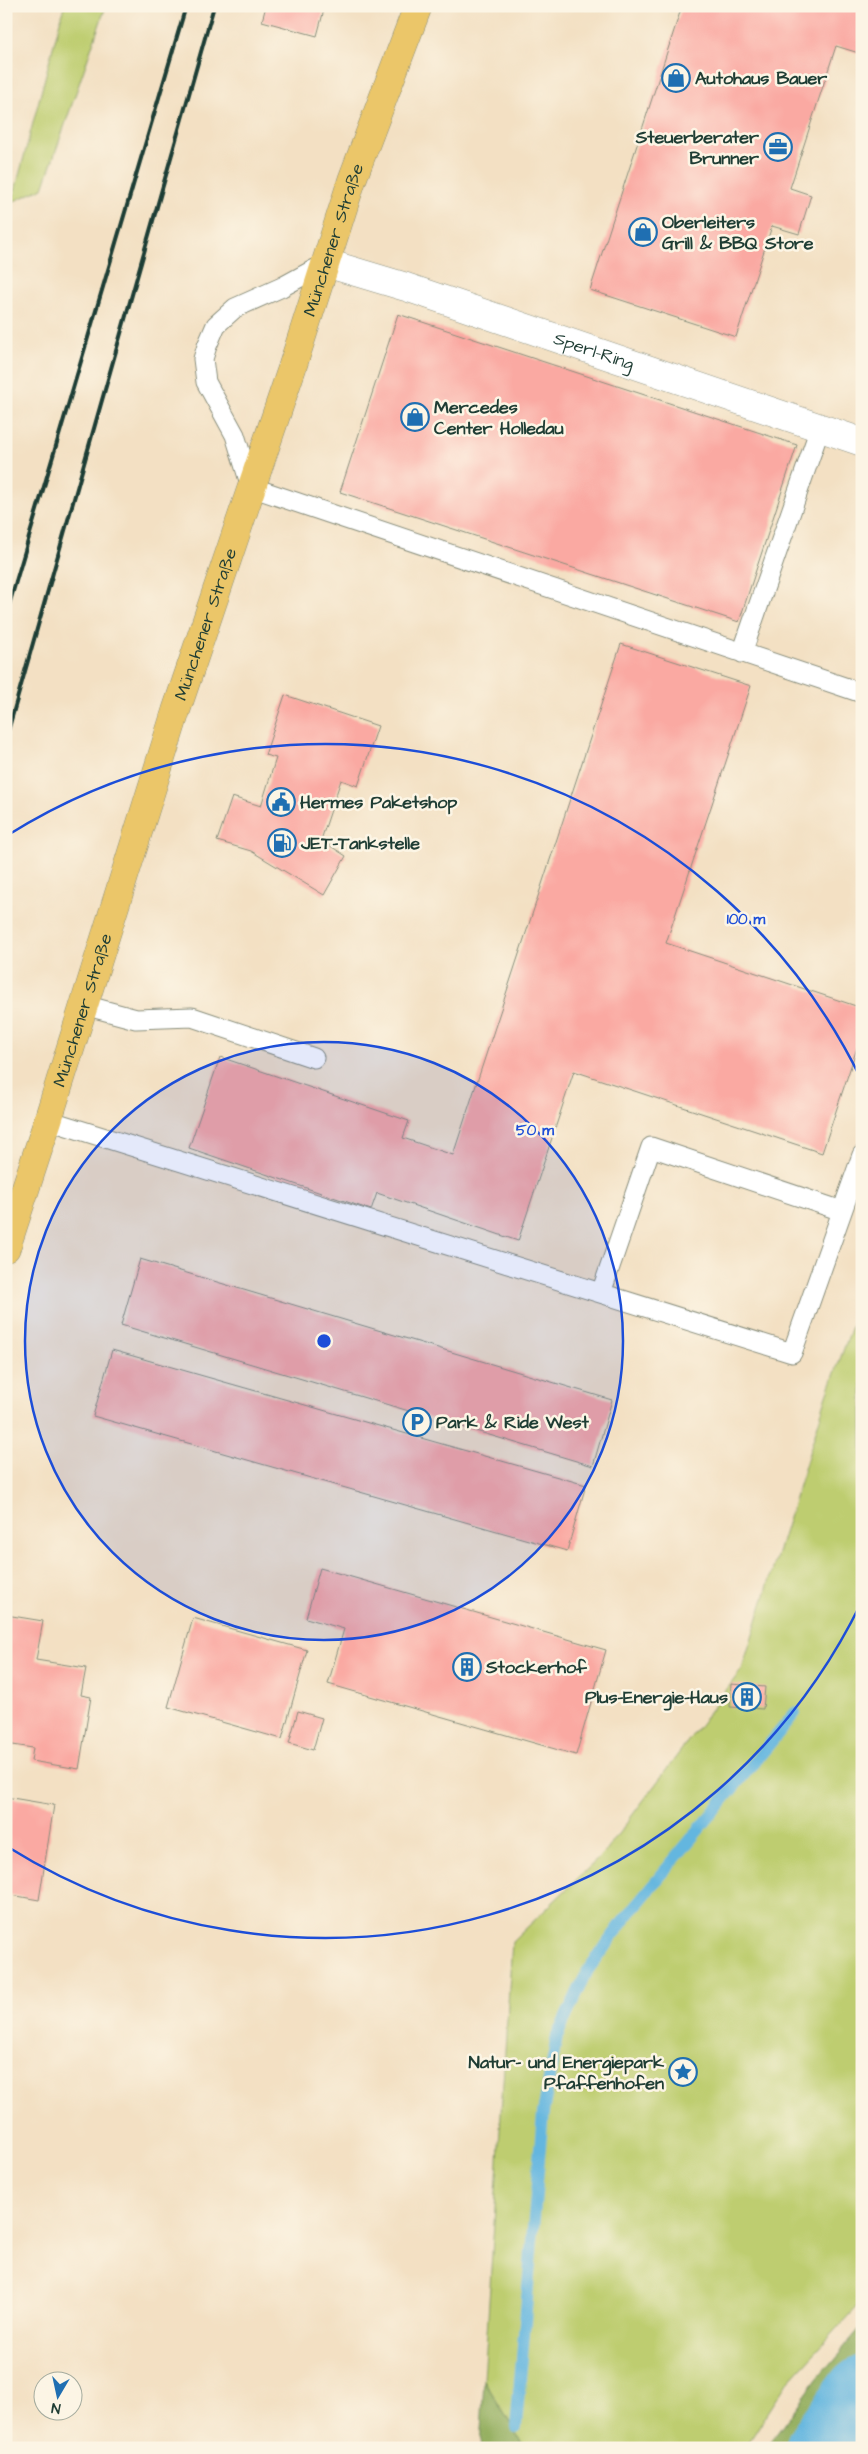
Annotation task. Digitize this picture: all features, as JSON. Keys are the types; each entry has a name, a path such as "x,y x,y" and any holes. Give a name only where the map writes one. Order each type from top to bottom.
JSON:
{"main road":[{"name":"Münchener Straße","path":"6,1248 176,711 352,180 418,6"}],"street":[{"name":"Sperl-Ring","path":"326,263 406,287 862,442"}],"lane":[{"path":"326,263 282,287 235,308 216,325 207,346 203,365 206,382 235,435 251,488 862,693"},
{"path":"742,653 820,428"},
{"path":"84,1005 136,1019 192,1017 314,1058"},
{"path":"48,1120 792,1353 862,1156"},
{"path":"601,1293 651,1147 842,1211"}],"green space":[{"path":"64,6 106,6 43,188 12,202"},
{"name":"Natur- und Energiepark Pfaffenhofen","path":"862,1299 862,2302 787,2383 745,2448 525,2448 484,2380 512,1942 604,1853 742,1669 827,1395"},
{"path":"862,2326 862,2363 794,2448 766,2448 817,2379"},
{"path":"484,2380 525,2448 480,2448"}],"building":[{"path":"266,6 325,6 317,36 262,21"},
{"path":"682,6 862,6 862,54 836,46 790,188 811,195 799,234 772,226 736,337 590,290"},
{"path":"398,314 797,445 739,622 340,492"},
{"path":"621,644 751,686 666,943 862,1008 862,1033 822,1153 574,1071 518,1241 377,1193 371,1210 189,1148 220,1057 409,1121 403,1138 453,1155"},
{"path":"285,695 378,726 358,786 341,780 321,840 346,856 324,895 251,851 217,841 232,797 261,806 276,758 265,755"},
{"path":"140,1259 612,1400 593,1466 121,1325"},
{"path":"112,1350 586,1485 567,1551 93,1416"},
{"name":"Stockerhof","path":"320,1568 606,1650 576,1755 328,1684 344,1629 306,1618"},
{"path":"6,1615 43,1621 36,1660 86,1668 81,1695 91,1697 79,1769 31,1761 33,1748 6,1744"},
{"path":"193,1618 307,1650 282,1739 168,1707"},
{"name":"Plus-Energie-Haus","path":"731,1684 765,1687 763,1709 730,1707"},
{"path":"298,1711 322,1718 313,1750 289,1743"},
{"path":"6,1797 54,1805 39,1900 6,1894"}],"waterway":[{"path":"516,2427 543,2113 557,2036 588,1970 625,1919 795,1713"},
{"path":"821,2448 862,2392"}],"railway":[{"path":"6,615 186,6"},
{"path":"6,738 214,6"}],"place":[{"name":"Autohaus Bauer","path":"676,78"},
{"name":"Steuerberater Brunner","path":"778,147"},
{"name":"Oberleiters Grill & BBQ Store","path":"643,232"},
{"name":"Mercedes Center Holledau","path":"415,417"},
{"name":"Hermes Paketshop","path":"281,802"},
{"name":"JET-Tankstelle","path":"282,843"},
{"name":"Park & Ride West","path":"417,1422"},
{"name":"Stockerhof","path":"467,1667"},
{"name":"Plus-Energie-Haus","path":"747,1697"},
{"name":"Natur- und Energiepark Pfaffenhofen","path":"683,2072"}]}
